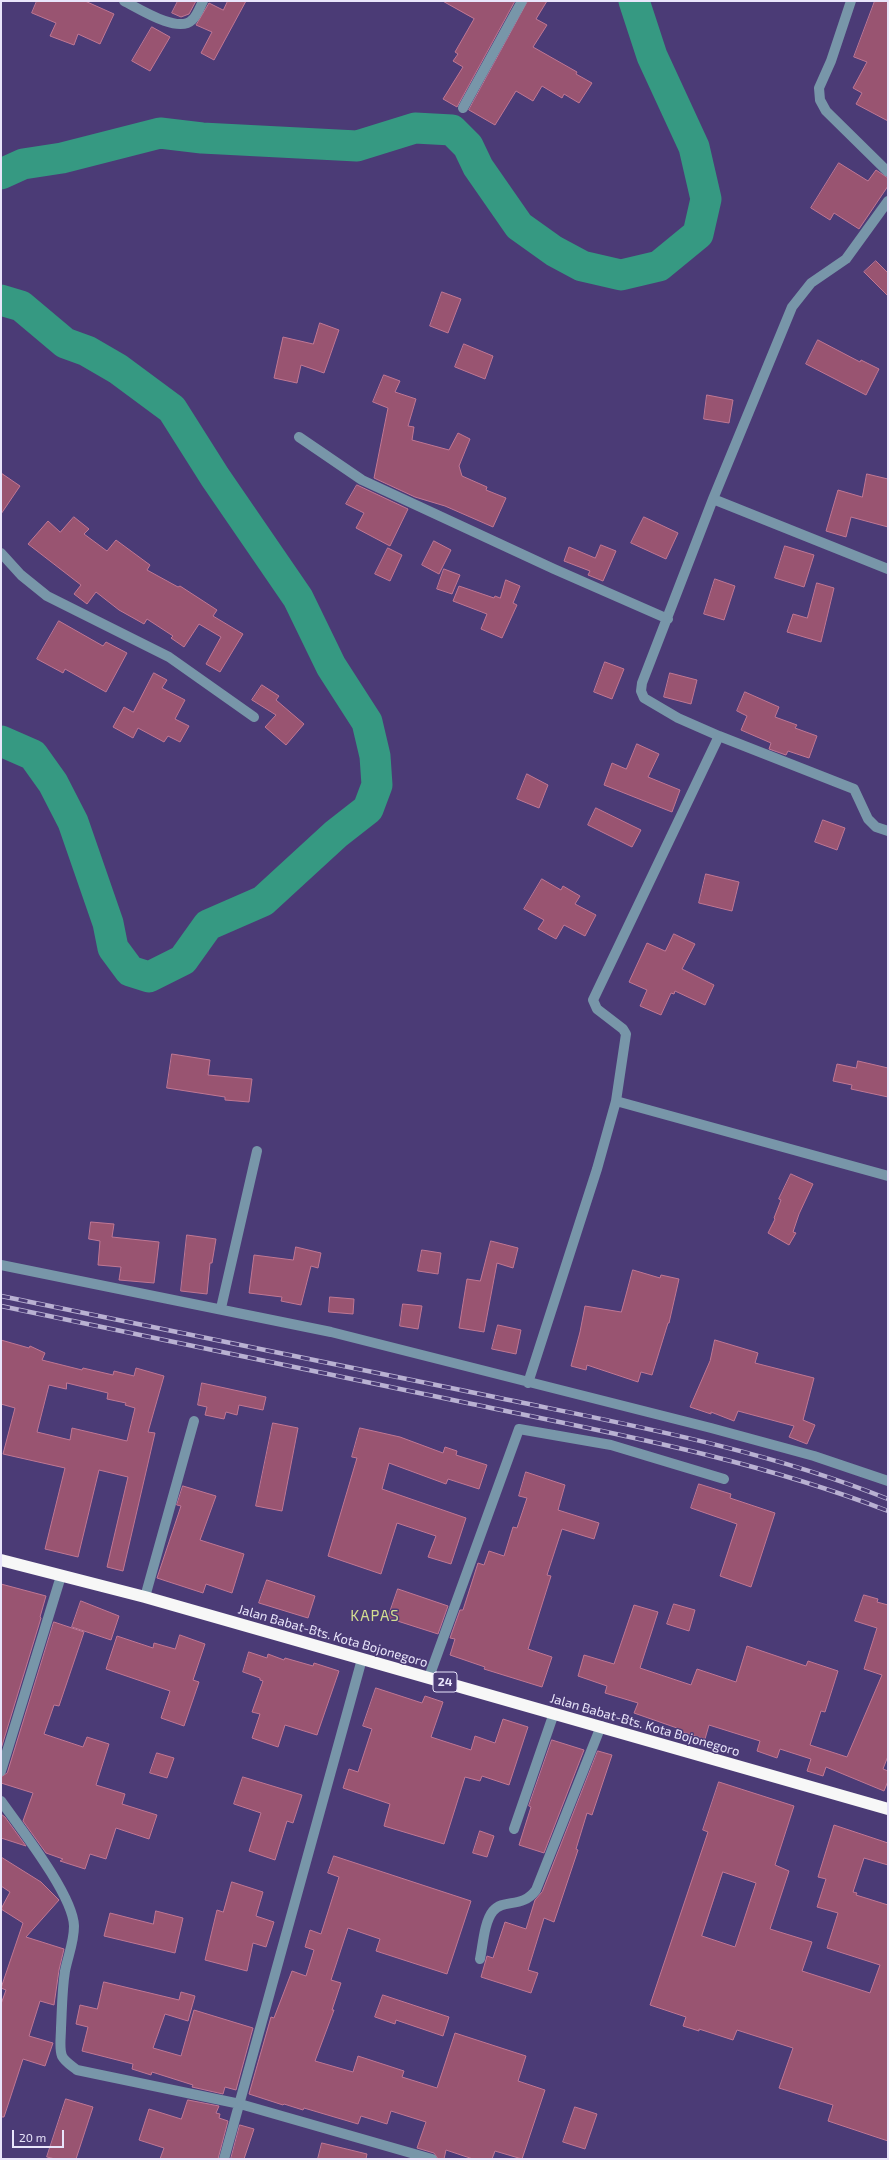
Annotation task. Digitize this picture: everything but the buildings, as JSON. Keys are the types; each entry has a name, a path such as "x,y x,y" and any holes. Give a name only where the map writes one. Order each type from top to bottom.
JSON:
{"highway":[{"name":"Jalan Babat-Bts. Kota Bojonegoro","path":"1,1560 145,1597 888,1809"}],"street":[{"path":"124,1 170,23 187,24 192,20 202,1"},
{"path":"463,108 522,1"},
{"path":"851,1 831,61 818,88 820,100 826,111 888,172"},
{"path":"888,201 846,259 811,283 792,307 713,499 668,619 642,683 644,698 678,718 719,736 854,789 868,819 876,827 888,831"},
{"path":"299,438 362,480 540,563 668,619"},
{"path":"713,499 888,569"},
{"path":"1,553 21,575 47,596 169,657 254,717"},
{"path":"528,1383 595,1176 616,1101 626,1038 624,1029 597,1009 593,1000 719,736"},
{"path":"616,1101 888,1176"},
{"path":"221,1308 257,1151"},
{"path":"1,1265 162,1298 221,1308 331,1332 711,1428 814,1456 888,1481"},
{"path":"145,1597 194,1421"},
{"path":"429,1677 519,1429 611,1445 724,1479"},
{"path":"1,1772 61,1576"},
{"path":"224,2159 362,1659"},
{"path":"514,1829 554,1713"},
{"path":"480,1958 487,1926 493,1911 503,1905 522,1902 530,1898 536,1890 601,1726"},
{"path":"1,1802 48,1867 68,1907 74,1925 73,1940 63,1990 61,2045 62,2055 67,2063 77,2070 240,2104 432,2159"}],"waterway":[{"path":"1,174 23,164 62,158 160,133 202,138 357,146 415,128 452,130 468,146 478,167 519,226 554,251 582,266 621,275 659,266 698,234 706,199 694,147 652,56 634,1"},
{"path":"1,300 21,306 65,343 87,351 118,369 172,409 215,477 298,598 331,666 367,722 375,756 377,785 368,809 336,834 263,901 208,925 183,960 149,977 130,971 113,948 108,923 73,822 53,783 33,755 1,741"}],"railway":[{"path":"1,1296 641,1427 742,1451 791,1465 888,1499"},
{"path":"1,1306 682,1449 786,1476 888,1511"}],"district":[{"name":"KAPAS","path":"375,1616"}]}
